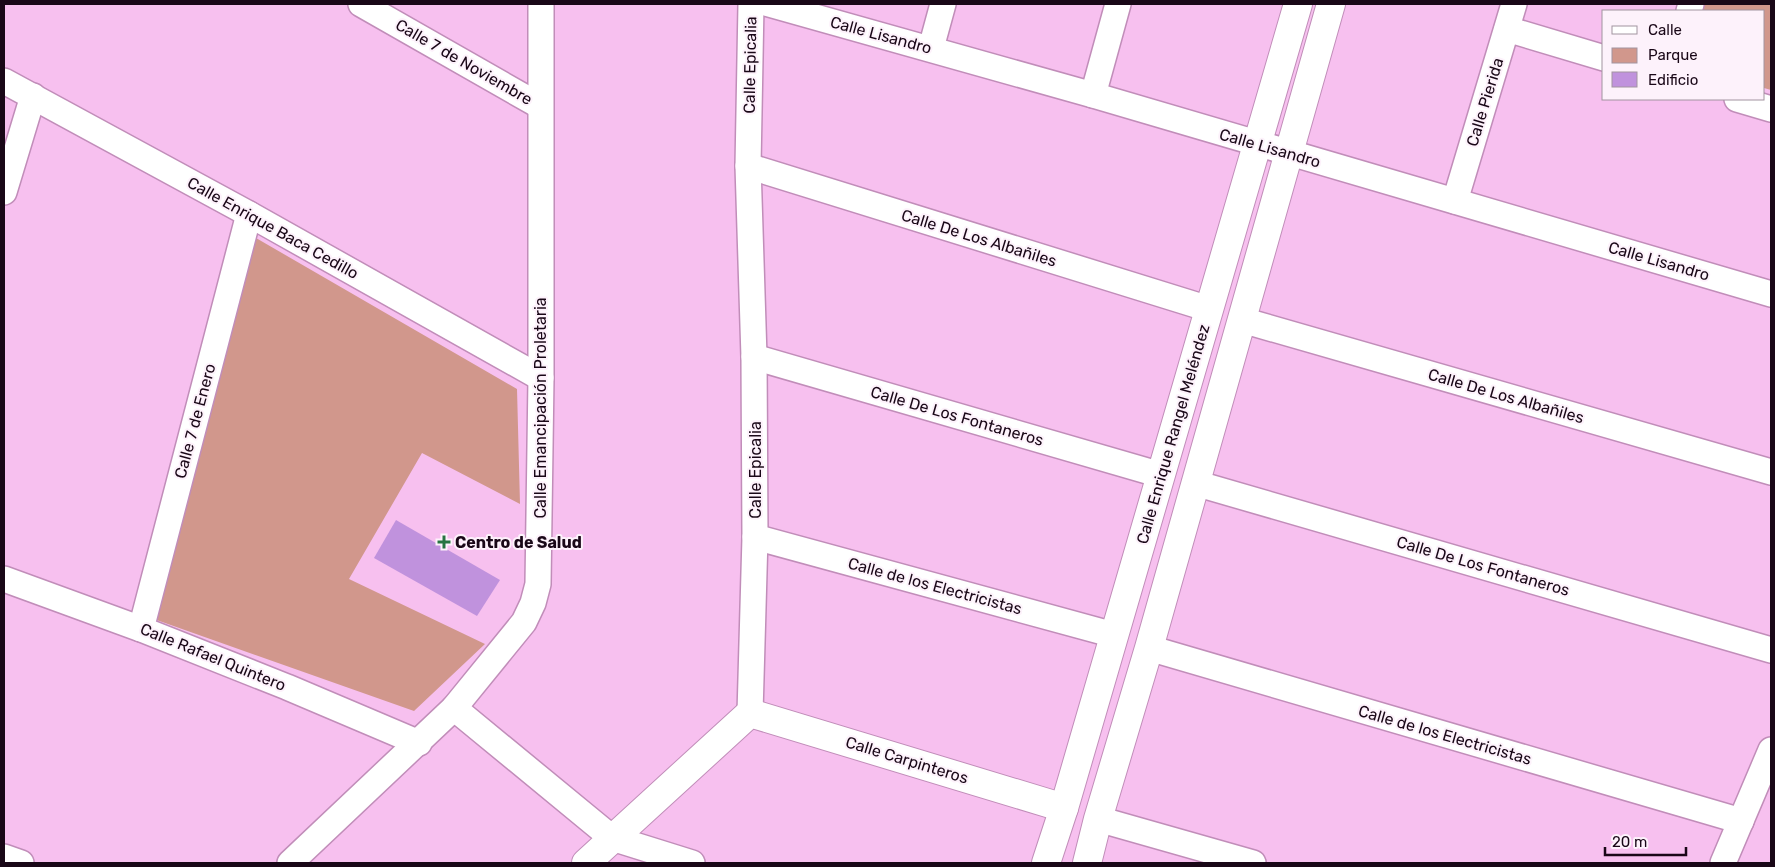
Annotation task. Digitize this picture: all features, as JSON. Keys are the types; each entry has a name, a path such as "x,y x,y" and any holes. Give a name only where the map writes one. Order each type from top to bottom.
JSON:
{"street":[{"name":"Calle 7 de Noviembre","path":"361,4 540,106"},
{"name":"Calle Emancipación Proletaria","path":"290,863 454,708 524,622 533,603 538,584 541,378 541,4"},
{"name":"Calle Epicalia","path":"750,713 755,537 754,357 748,166 751,4"},
{"name":"Calle Lisandro","path":"769,4 931,48 1771,294"},
{"path":"931,48 942,4"},
{"path":"1093,95 1118,4"},
{"name":"Calle Enrique Rangel Meléndez","path":"1046,863 1064,808 1298,4"},
{"path":"1087,863 1332,4"},
{"name":"Calle Pierida","path":"1455,201 1514,4"},
{"path":"1508,29 1602,57"},
{"name":"Calle Enrique Baca Cedillo","path":"4,81 249,214 541,378"},
{"path":"4,192 33,96"},
{"path":"1740,100 1771,109"},
{"name":"Calle De Los Albañiles","path":"748,166 1209,309"},
{"name":"Calle 7 de Enero","path":"141,629 249,214"},
{"name":"Calle De Los Albañiles","path":"1242,320 1771,472"},
{"name":"Calle De Los Fontaneros","path":"754,357 1161,475"},
{"name":"Calle De Los Fontaneros","path":"1195,483 1771,650"},
{"name":"Calle de los Electricistas","path":"755,537 1114,635"},
{"name":"Calle Rafael Quintero","path":"4,579 141,629 278,683 419,743"},
{"name":"Calle de los Electricistas","path":"1149,648 1741,821"},
{"path":"454,708 612,838 692,863"},
{"path":"586,863 750,713"},
{"name":"Calle Carpinteros","path":"750,713 1064,808"},
{"path":"1723,863 1771,750"},
{"path":"1098,819 1253,863"},
{"path":"4,857 20,863"}],"green space":[{"path":"1704,4 1771,4 1771,90 1765,88 1765,10 1702,10"},
{"path":"256,238 517,389 520,504 422,453 349,579 485,644 414,711 151,618"}],"building":[{"path":"396,520 500,580 477,616 374,558"}],"place":[{"name":"Centro de Salud","path":"444,542"}]}
